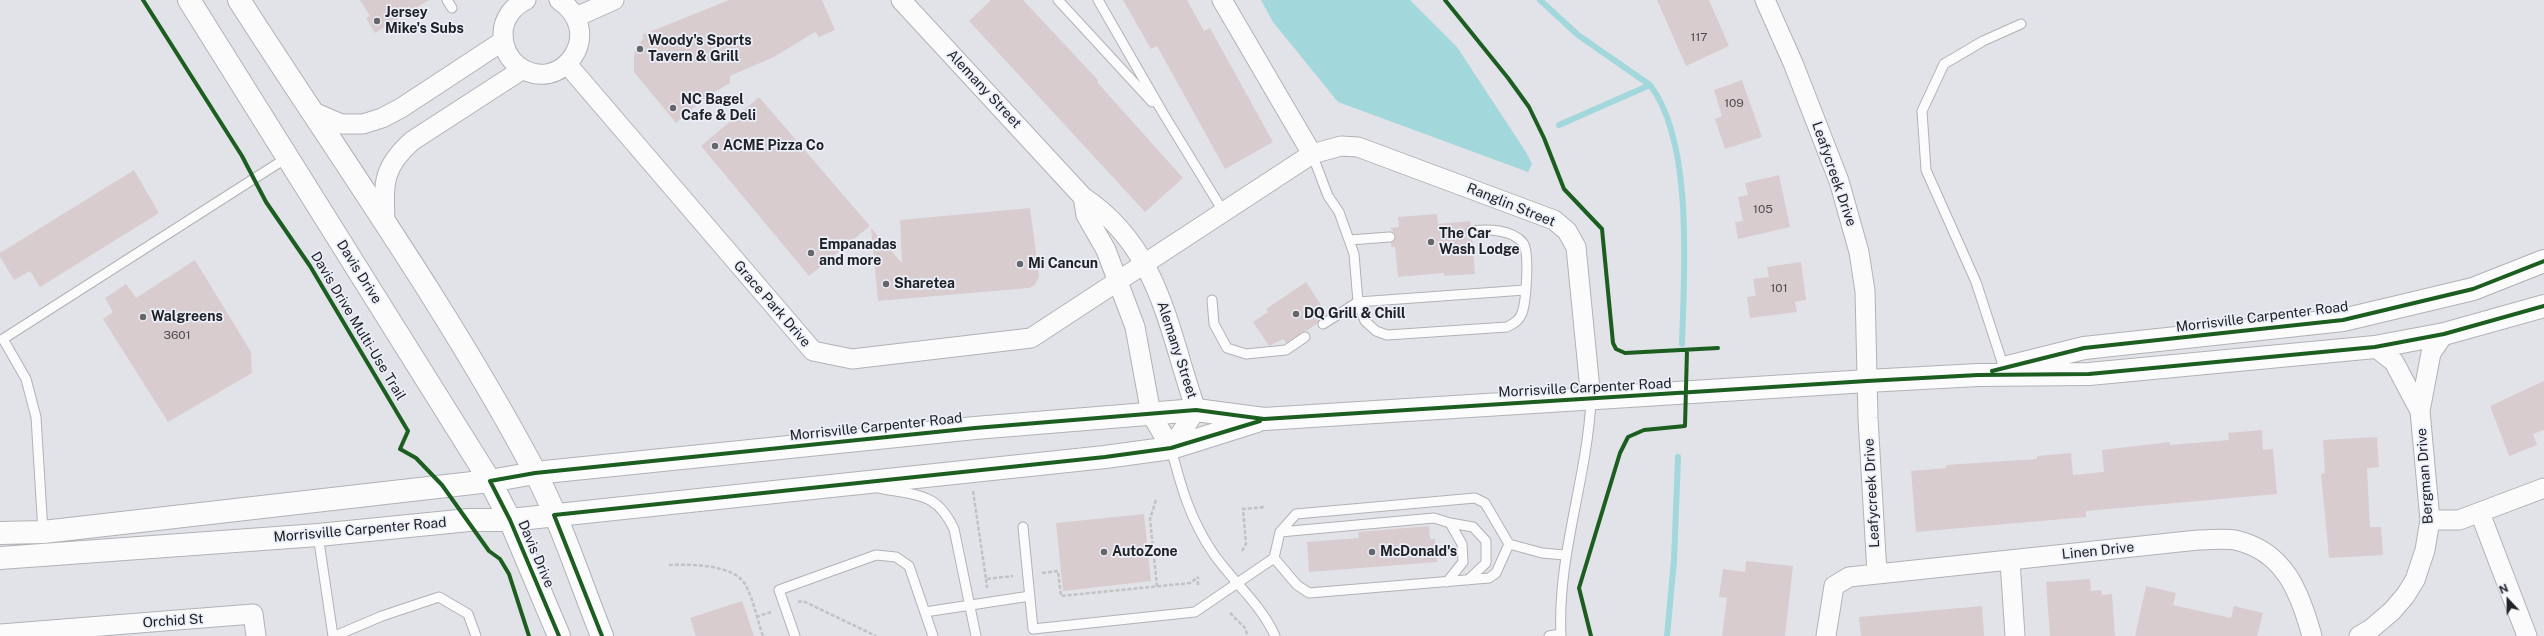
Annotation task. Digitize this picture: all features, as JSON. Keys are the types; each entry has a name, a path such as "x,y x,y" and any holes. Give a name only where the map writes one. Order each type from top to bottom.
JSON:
{"main road":[{"name":"Davis Drive","path":"189,0 490,481 510,520 559,636"},
{"path":"239,0 385,224 462,347 535,473 554,516 602,636"},
{"name":"Morrisville Carpenter Road","path":"1978,375 2084,348 2342,320 2473,289 2544,261"},
{"name":"Morrisville Carpenter Road","path":"0,533 43,532 490,481 535,473 975,428 1196,410 1264,419 1564,400 1591,400 1867,381 1978,375 2089,374 2375,348 2444,334 2544,306"},
{"name":"Morrisville Carpenter Road","path":"0,558 318,536 469,520 510,520 554,516 1171,448 1264,419"}],"street":[{"path":"520,1 506,20 503,41 507,52 514,62 523,69 546,74 557,71 568,64 576,54 580,42 580,29 576,16 568,6 559,0"},
{"path":"576,16 614,0"},
{"name":"Alemany Street","path":"901,0 1083,197 1104,211 1145,262 1169,319 1196,410 1171,448"},
{"path":"1119,280 1312,154 1222,0"},
{"name":"Leafycreek Drive","path":"1765,0 1793,63 1849,212 1865,291 1867,381 1877,573"},
{"path":"311,111 341,124 363,124 382,118 401,108 503,41"},
{"name":"Grace Park Drive","path":"568,64 813,351 852,359 1032,338 1119,280"},
{"path":"385,224 384,185 391,164 400,152 412,140 523,69"},
{"name":"Ranglin Street","path":"1312,154 1341,146 1358,147 1554,220 1563,228 1576,247 1591,400"},
{"path":"1083,197 1086,215 1106,250 1119,280 1136,327 1151,414 1171,448"},
{"name":"Bergman Drive","path":"2359,636 2371,629 2392,612 2415,580 2425,550 2430,520 2420,411 2431,353 2444,334"},
{"name":"Bergman Drive","path":"2375,348 2394,362 2420,411"},
{"path":"2430,520 2459,520 2544,488"},
{"path":"2480,513 2527,636"},
{"name":"Linen Drive","path":"1826,636 1834,586 1849,577 2198,540 2234,540 2251,546 2280,564 2296,587 2312,636"},
{"path":"2010,561 2015,636"},
{"name":"Orchid St","path":"0,634 253,614 256,636"}],"lane":[{"path":"1058,0 1163,113"},
{"path":"1098,0 1163,113 1223,211"},
{"path":"2004,368 1976,282 1926,170 1922,111 1944,64 1983,41 2021,24"},
{"path":"1312,154 1328,196 1339,212 1354,254 1358,302 1365,321 1376,331 1387,335 1483,329 1507,327 1517,321 1522,312 1527,272 1525,245 1519,239 1492,229 1471,231"},
{"path":"43,532 36,417 26,379 4,339 288,157"},
{"path":"1349,240 1390,237"},
{"path":"1323,324 1358,302 1525,290"},
{"path":"1212,300 1214,324 1227,348 1246,354 1286,350 1305,337"},
{"path":"1548,636 1560,635 1565,555 1589,438 1591,400"},
{"path":"1171,448 1185,498 1195,524 1214,554 1266,615 1276,636"},
{"path":"852,483 928,498 940,506 954,529 968,604 976,636"},
{"path":"1023,526 1033,629 1195,612 1274,558 1280,532 1296,514 1475,498 1485,503 1509,544 1542,553 1565,555"},
{"path":"1280,532 1434,518 1450,523 1473,527 1486,542 1486,562 1468,580"},
{"path":"1446,582 1463,562 1462,544 1450,523"},
{"path":"318,536 334,636 382,616 439,597 468,614 476,636"},
{"path":"1274,558 1298,585 1308,593 1489,578 1496,573 1509,544"},
{"path":"795,636 779,590 876,555 896,557 909,566 933,636"},
{"path":"925,612 968,604 1030,596"}],"path":[{"path":"972,485 986,579 1058,571 1061,596 1190,583 1198,576 1198,585"},
{"path":"1156,500 1150,520 1157,586"},
{"path":"1242,551 1246,544 1243,509 1265,506"},
{"path":"669,565 693,563 714,567 735,576 746,584 762,636"},
{"path":"756,617 803,601 876,636"},
{"path":"1230,613 1246,629 1247,636"}],"water":[{"path":"1261,0 1410,0 1457,47 1526,152 1532,164 1528,172 1338,102 1273,22"}],"building":[{"path":"360,0 429,0 375,33 366,18 370,16"},
{"path":"729,0 822,0 835,30 819,37 815,32 774,57 730,76 730,83 706,97 676,123 634,72 634,56 636,48 644,38 642,35"},
{"path":"991,0 1023,0 1098,80 1097,82 1183,178 1145,212 969,21"},
{"path":"1123,0 1187,0 1204,31 1210,28 1273,142 1225,169 1157,46 1151,49"},
{"path":"1657,0 1709,0 1729,46 1686,66"},
{"path":"1742,80 1762,137 1725,149 1715,119 1722,116 1714,90"},
{"path":"759,97 870,226 809,276 701,146"},
{"path":"134,170 159,213 40,287 30,271 14,280 0,257 0,253"},
{"path":"1779,175 1790,227 1738,239 1735,222 1743,221 1738,197 1748,195 1745,183"},
{"path":"1030,208 1039,276 1035,285 1029,288 878,301 871,228 902,263 900,220"},
{"name":"The Car Wash Lodge","path":"1437,214 1438,224 1470,221 1471,225 1465,231 1472,237 1475,274 1444,276 1444,273 1398,277 1395,247 1391,247 1391,243 1396,236 1390,228 1399,227 1398,217"},
{"name":"Walgreens","path":"195,260 251,352 252,373 168,422 103,319 113,312 105,298 126,284 136,298"},
{"path":"1801,262 1806,300 1795,302 1797,312 1750,318 1747,297 1756,296 1753,279 1769,277 1767,267"},
{"name":"DQ Grill & Chill","path":"1306,282 1327,314 1317,324 1286,343 1283,339 1269,346 1253,322 1268,312 1266,309"},
{"path":"2544,381 2544,430 2533,434 2537,445 2509,456 2490,406"},
{"path":"2262,430 2263,450 2273,449 2277,494 2086,511 2086,517 1916,532 1911,471 1946,468 1946,465 2037,459 2037,456 2071,453 2073,475 2104,472 2102,450 2169,442 2170,445 2229,440 2228,433"},
{"path":"2377,437 2379,467 2367,468 2370,527 2381,527 2383,555 2329,558 2321,474 2325,473 2323,440"},
{"name":"AutoZone","path":"1144,514 1151,581 1063,591 1056,523"},
{"name":"McDonald's","path":"1429,526 1430,539 1435,539 1437,562 1309,572 1307,542 1359,538 1358,532"},
{"path":"1746,561 1793,566 1785,636 1722,636 1727,598 1719,597 1723,569 1745,572"},
{"path":"2090,579 2091,591 2101,590 2102,595 2112,594 2115,636 2050,636 2046,582"},
{"path":"2146,586 2176,593 2173,605 2231,618 2234,606 2263,613 2257,636 2135,636"},
{"path":"742,601 754,636 696,636 690,618"},
{"path":"1982,606 1984,636 1861,636 1859,617"}],"waterway":[{"path":"1540,0 1578,35 1650,85 1664,110 1674,140 1680,174 1683,210 1684,282 1682,344"},
{"path":"1559,125 1650,85"},
{"path":"1667,636 1674,561 1678,457"}],"cycle path":[{"name":"Davis Drive Multi-Use Trail","path":"143,0 242,156 266,202 310,266 408,431 400,449 416,458 442,485 489,551 500,559 509,574 529,636"},
{"path":"1445,0 1508,78 1529,107 1544,138 1564,189 1602,229 1613,343 1616,349 1625,353 1718,348"},
{"path":"1992,371 2084,348 2343,320 2473,289 2544,261"},
{"path":"559,636 510,520 490,481 535,473 975,428 1196,410 1264,419 1867,381 1978,375 2089,374 2375,347 2444,334 2544,306"},
{"path":"1591,636 1579,588 1620,453 1628,437 1644,430 1685,426 1687,350"},
{"path":"602,636 554,515 1105,457 1171,448 1260,421"}],"place":[{"name":"Jersey Mike's Subs","path":"377,21"},
{"name":"Woody's Sports Tavern & Grill","path":"640,49"},
{"name":"NC Bagel Cafe & Deli","path":"673,108"},
{"name":"ACME Pizza Co","path":"715,146"},
{"name":"The Car Wash Lodge","path":"1431,242"},
{"name":"Empanadas and more","path":"811,253"},
{"name":"Mi Cancun","path":"1020,264"},
{"name":"Sharetea","path":"886,284"},
{"name":"DQ Grill & Chill","path":"1296,314"},
{"name":"Walgreens","path":"143,317"},
{"name":"AutoZone","path":"1104,552"},
{"name":"McDonald's","path":"1372,552"}]}
